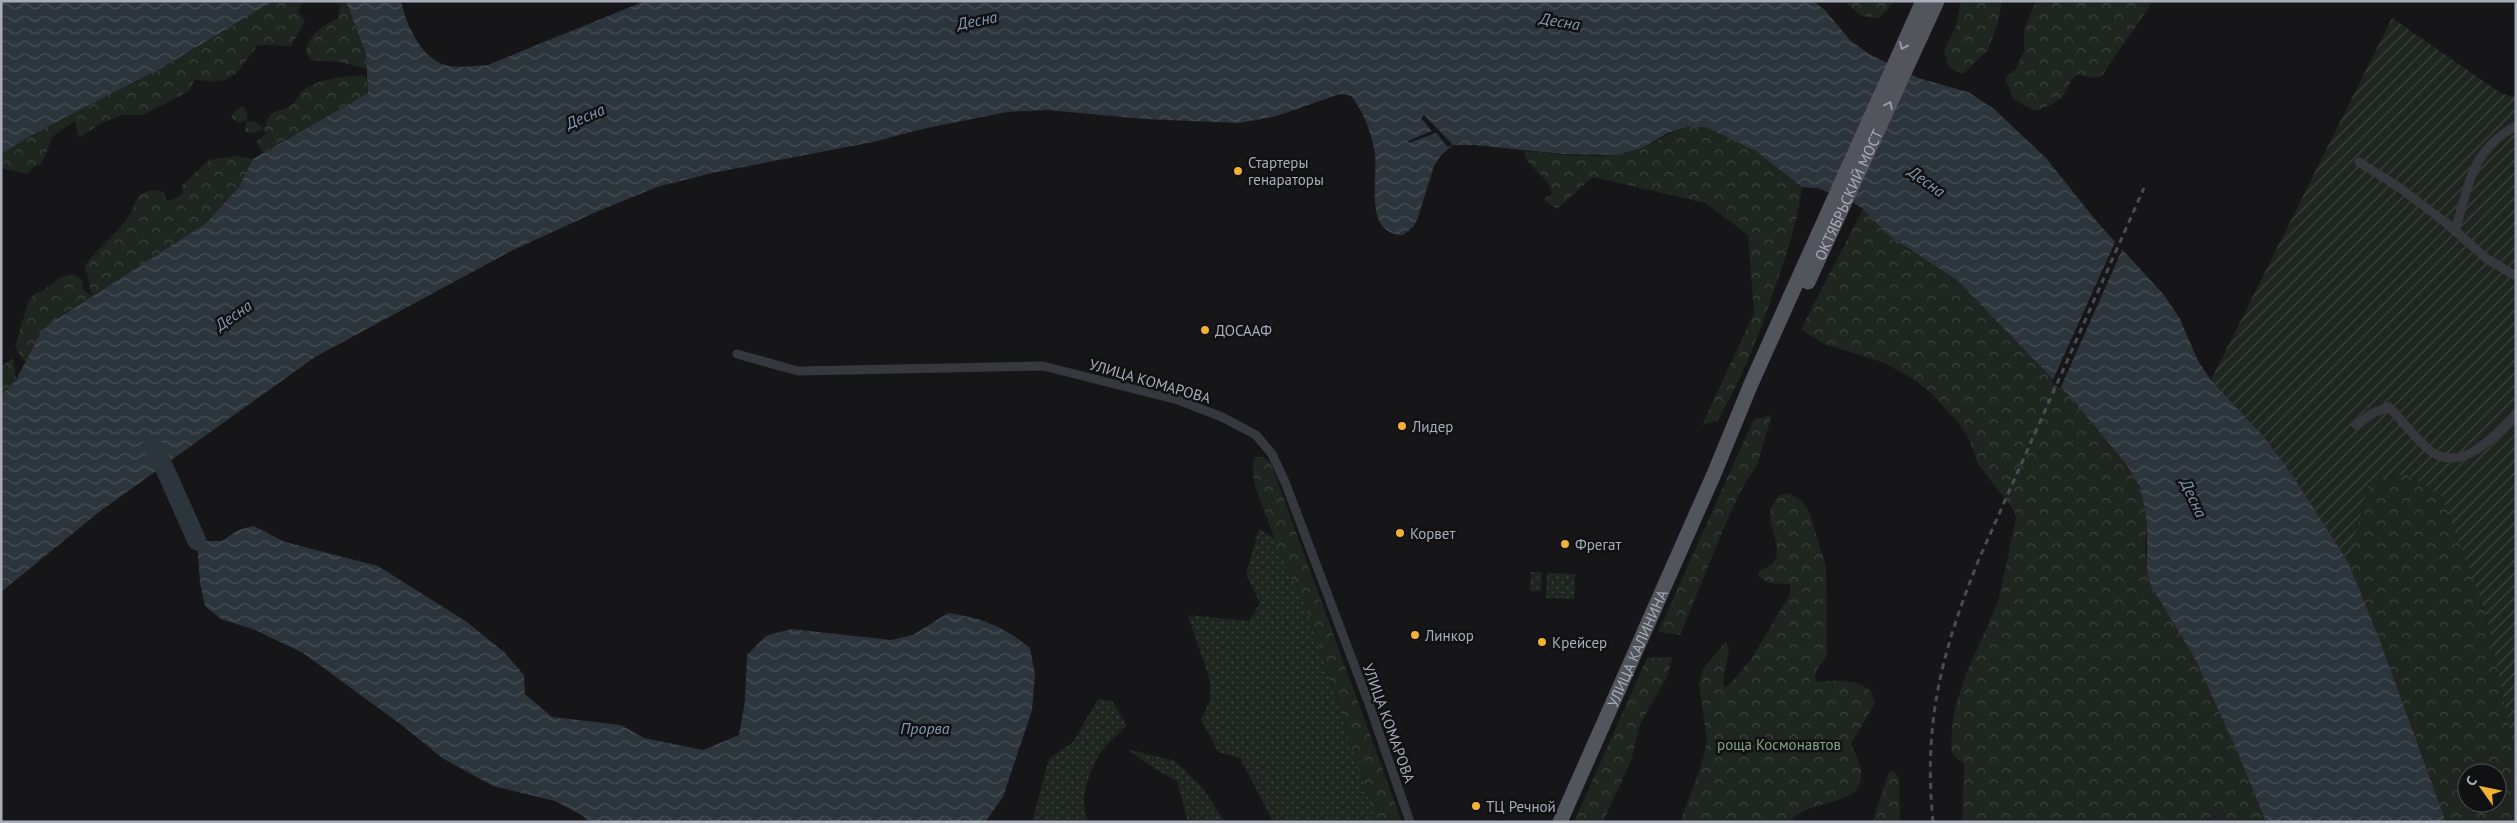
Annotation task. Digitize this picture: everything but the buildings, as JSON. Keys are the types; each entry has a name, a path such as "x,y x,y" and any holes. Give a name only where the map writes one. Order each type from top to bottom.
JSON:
{"main road":[{"name":"ОКТЯБРЬСКИЙ МОСТ","path":"1755,386 1923,1"},
{"name":"ОКТЯБРЬСКИЙ МОСТ","path":"1755,386 1936,1"},
{"name":"УЛИЦА КАЛИНИНА","path":"1560,822 1755,386"}],"street":[{"path":"2455,231 2468,180 2482,154 2500,134 2516,126"},
{"path":"2359,162 2400,188 2487,259 2516,276"},
{"name":"УЛИЦА КОМАРОВА","path":"737,354 798,371 1043,366 1178,400 1222,417 1256,435 1272,454 1285,482 1330,597 1410,822"},
{"path":"2356,425 2373,413 2389,408 2432,452 2451,459 2470,454 2493,438 2516,414"}],"shaded area":[{"path":"2224,813 2226,822 2196,822"}],"green space":[{"path":"273,1 304,1 298,11 305,21 291,46 258,45 233,76 218,81 195,79 189,91 143,115 122,115 100,124 79,138 75,121 53,136 41,165 33,167 28,174 1,168 1,154 39,131 165,66"},
{"path":"333,1 346,1 366,54 367,69 339,62 311,60 306,53 310,40 317,31 338,18 340,6"},
{"path":"1844,1 1895,1 1879,18 1861,16"},
{"path":"1961,1 2002,1 1998,23 1988,50 1963,74 1949,67 1944,51 1957,24"},
{"path":"2036,1 2153,1 2102,76 2091,78 2078,74 2072,79 2065,93 2059,99 2035,111 2013,99 2005,78 2016,69 2024,51 2024,29"},
{"path":"2392,18 2502,94 2516,97 2516,760 2487,617 2442,497 2407,474 2369,482 2348,562 2291,473 2264,437 2211,380"},
{"path":"366,75 368,93 263,153 256,142 266,134 264,129 273,113 290,107 300,93 313,84 331,79"},
{"path":"243,106 248,115 246,121 239,123 231,118 234,112"},
{"path":"246,121 254,121 264,129 253,133 245,132"},
{"path":"1687,127 1707,127 1731,136 1758,151 1802,187 1797,217 1788,247 1769,305 1740,378 1718,420 1702,425 1754,313 1748,235 1705,203 1593,177 1557,209 1543,199 1552,194 1550,187 1529,163 1524,151 1584,156 1615,155 1642,148"},
{"path":"236,156 253,159 239,187 206,223 60,317 40,334 25,362 15,347 28,302 35,293 42,291 61,277 74,274 82,280 84,291 92,296 85,266 123,224 140,196 145,192 161,191 164,192 167,202 183,194 182,185 209,160"},
{"path":"1863,209 1887,234 1958,281 2073,400 2126,464 2140,487 2144,505 2147,523 2145,550 2151,586 2194,657 2238,753 2266,822 2226,822 2224,813 2196,822 1962,822 1964,764 1954,756 1951,750 1956,704 1966,674 1998,602 2016,518 2015,512 1978,464 1970,441 1960,425 1931,393 1915,380 1885,363 1824,344 1801,329"},
{"path":"13,358 16,380 1,395 1,367"},
{"path":"1772,415 1757,465 1741,490 1680,635 1658,632 1752,423 1755,419"},
{"path":"1256,457 1264,457 1271,464 1402,822 1376,822 1309,615 1280,553 1256,489 1253,462"},
{"path":"2407,474 2442,497 2487,617 2516,760 2516,822 2446,822 2380,641 2348,562 2369,482"},
{"name":"роща Космонавтов","path":"1788,493 1801,500 1809,512 1826,566 1827,656 1817,669 1815,678 1818,682 1838,681 1860,685 1871,692 1875,703 1851,744 1861,770 1860,783 1854,791 1845,797 1809,809 1799,814 1791,822 1680,822 1702,763 1707,741 1699,684 1703,669 1726,641 1729,648 1723,684 1726,687 1730,684 1752,658 1790,594 1790,584 1769,583 1758,576 1759,571 1772,564 1776,558 1777,552 1770,513 1779,495"},
{"path":"1259,529 1274,538 1309,615 1376,822 1273,822 1240,758 1218,752 1201,719 1210,701 1210,681 1188,615 1249,621 1260,603 1246,574"},
{"path":"1531,572 1542,572 1541,591 1530,591"},
{"path":"1547,573 1575,574 1574,599 1546,598"},
{"path":"1672,657 1668,675 1640,724 1631,761 1603,822 1574,822 1647,658"},
{"path":"1098,699 1112,701 1127,725 1104,748 1090,774 1084,805 1085,814 1089,822 1032,822 1049,759 1073,742"},
{"path":"1127,749 1175,761 1203,788 1225,822 1188,822 1177,781 1155,769"},
{"path":"1893,771 1899,778 1900,822 1872,822 1889,772"}],"water":[{"path":"1,1 273,1 165,66 39,131 1,154"},
{"name":"Десна","path":"346,1 401,1 410,28 427,54 442,64 459,67 488,65 645,1 1813,1 1824,9 1850,40 1869,54 1918,78 1968,92 1994,109 2046,158 2098,223 2164,295 2180,319 2198,361 2211,380 2264,437 2291,473 2348,562 2380,641 2446,822 2266,822 2238,753 2194,657 2151,586 2147,572 2147,523 2144,505 2140,487 2126,464 2073,400 1958,281 1887,234 1863,209 1848,199 1817,188 1802,187 1756,151 1706,127 1687,127 1668,133 1642,148 1618,155 1562,154 1474,145 1453,145 1441,155 1434,166 1417,220 1413,227 1403,235 1390,232 1382,225 1377,214 1375,201 1375,159 1370,134 1362,114 1351,96 1340,94 1277,116 1239,123 1145,119 1047,110 1007,112 922,129 873,142 712,173 657,187 596,212 511,251 315,357 99,512 1,592 1,395 16,380 40,334 48,325 206,223 239,187 253,159 368,93 366,54"},
{"name":"Прорва","path":"254,526 285,542 378,566 467,622 504,652 524,675 525,694 552,717 621,725 644,738 703,750 739,735 745,701 747,655 766,636 791,629 891,640 913,635 948,613 971,617 992,624 1011,634 1030,648 1035,675 1032,710 1003,797 985,822 588,822 583,816 555,801 493,786 442,758 403,726 303,653 255,630 221,619 205,606 200,583 197,541 222,541 238,530"}],"pier":[{"path":"1424,115 1453,145 1448,147 1436,133 1409,143 1408,141 1432,131 1421,118"},
{"path":"2116,240 2123,248 2060,389 2052,382"}],"waterway":[{"path":"152,445 164,467 197,541"}],"railway":[{"path":"1933,822 1931,785 1933,719 1938,687 1955,625 1979,559 2144,188"}],"place":[{"name":"Стартеры генараторы","path":"1238,171"},
{"name":"ДОСААФ","path":"1205,330"},
{"name":"Лидер","path":"1402,426"},
{"name":"Корвет","path":"1400,533"},
{"name":"Фрегат","path":"1565,544"},
{"name":"Линкор","path":"1415,635"},
{"name":"Крейсер","path":"1542,642"},
{"name":"ТЦ Речной","path":"1476,806"}]}
